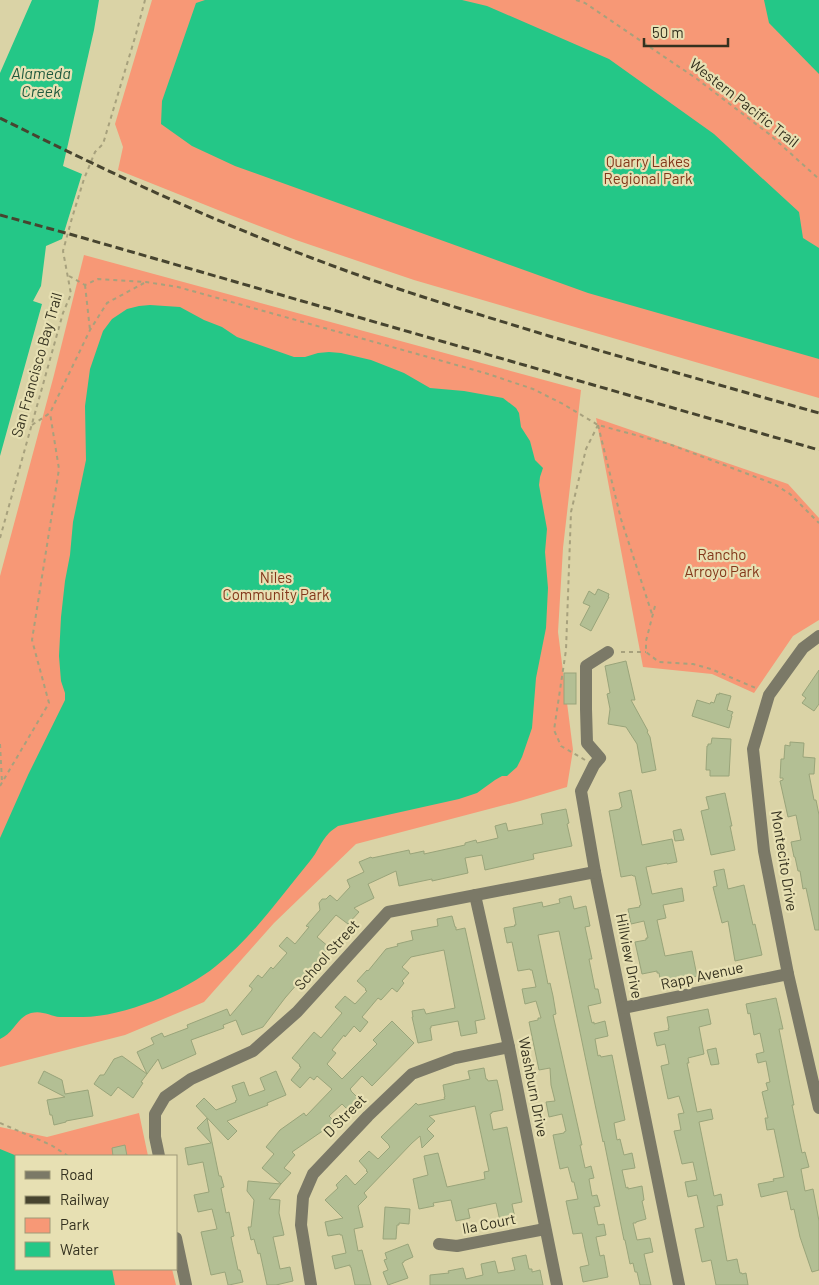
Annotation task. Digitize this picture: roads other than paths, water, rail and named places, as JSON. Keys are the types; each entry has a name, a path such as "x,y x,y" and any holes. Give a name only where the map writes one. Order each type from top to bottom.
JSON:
{"street":[{"name":"Montecito Drive","path":"819,636 803,648 769,695 753,749 764,851 788,974 819,1108"},
{"name":"Hillview Drive","path":"608,652 586,666 587,743 600,758 581,791 595,872 679,1285"},
{"name":"School Street","path":"159,1155 155,1137 155,1114 165,1097 191,1079 253,1051 297,1012 388,912 595,872"},
{"name":"Washburn Drive","path":"475,895 557,1285"},
{"name":"Rapp Avenue","path":"623,1008 788,974"},
{"name":"D Street","path":"312,1285 301,1225 303,1197 314,1174 368,1116 412,1074 455,1058 508,1047"},
{"name":"Ila Court","path":"439,1244 457,1246 545,1229"},
{"path":"178,1247 186,1285"}],"water":[{"name":"Alameda Creek","path":"32,0 99,0 63,166 82,174 62,239 46,246 41,286 33,301 42,304 0,456 0,73"},
{"name":"Quarry Lakes Regional Park","path":"205,0 462,0 487,6 609,59 714,134 799,212 803,238 819,248 819,359 588,293 235,166 192,146 161,124 162,101 196,3"},
{"path":"764,0 819,0 819,74 769,23"},
{"name":"Niles Community Park","path":"150,305 180,307 222,327 237,337 294,357 305,357 329,352 341,353 371,360 404,373 430,388 464,391 503,398 516,408 519,413 521,427 530,441 535,460 543,468 539,485 547,529 545,552 548,588 546,628 536,678 532,728 517,767 507,776 502,776 477,793 459,799 338,826 326,836 312,858 254,930 216,966 188,985 153,1001 116,1013 99,1016 60,1017 35,1012 31,1013 22,1018 9,1033 0,1039 0,838 28,775 65,700 59,656 61,617 73,522 86,460 85,406 90,369 103,331 112,319 127,309"},
{"path":"0,1149 15,1155 15,1270 112,1270 115,1285 0,1285"}],"railway":[{"path":"0,118 83,159 208,216 362,277 549,336 819,413"},
{"path":"0,215 819,450"}],"park label":[{"name":"Rancho Arroyo Park","path":"722,564"}]}
